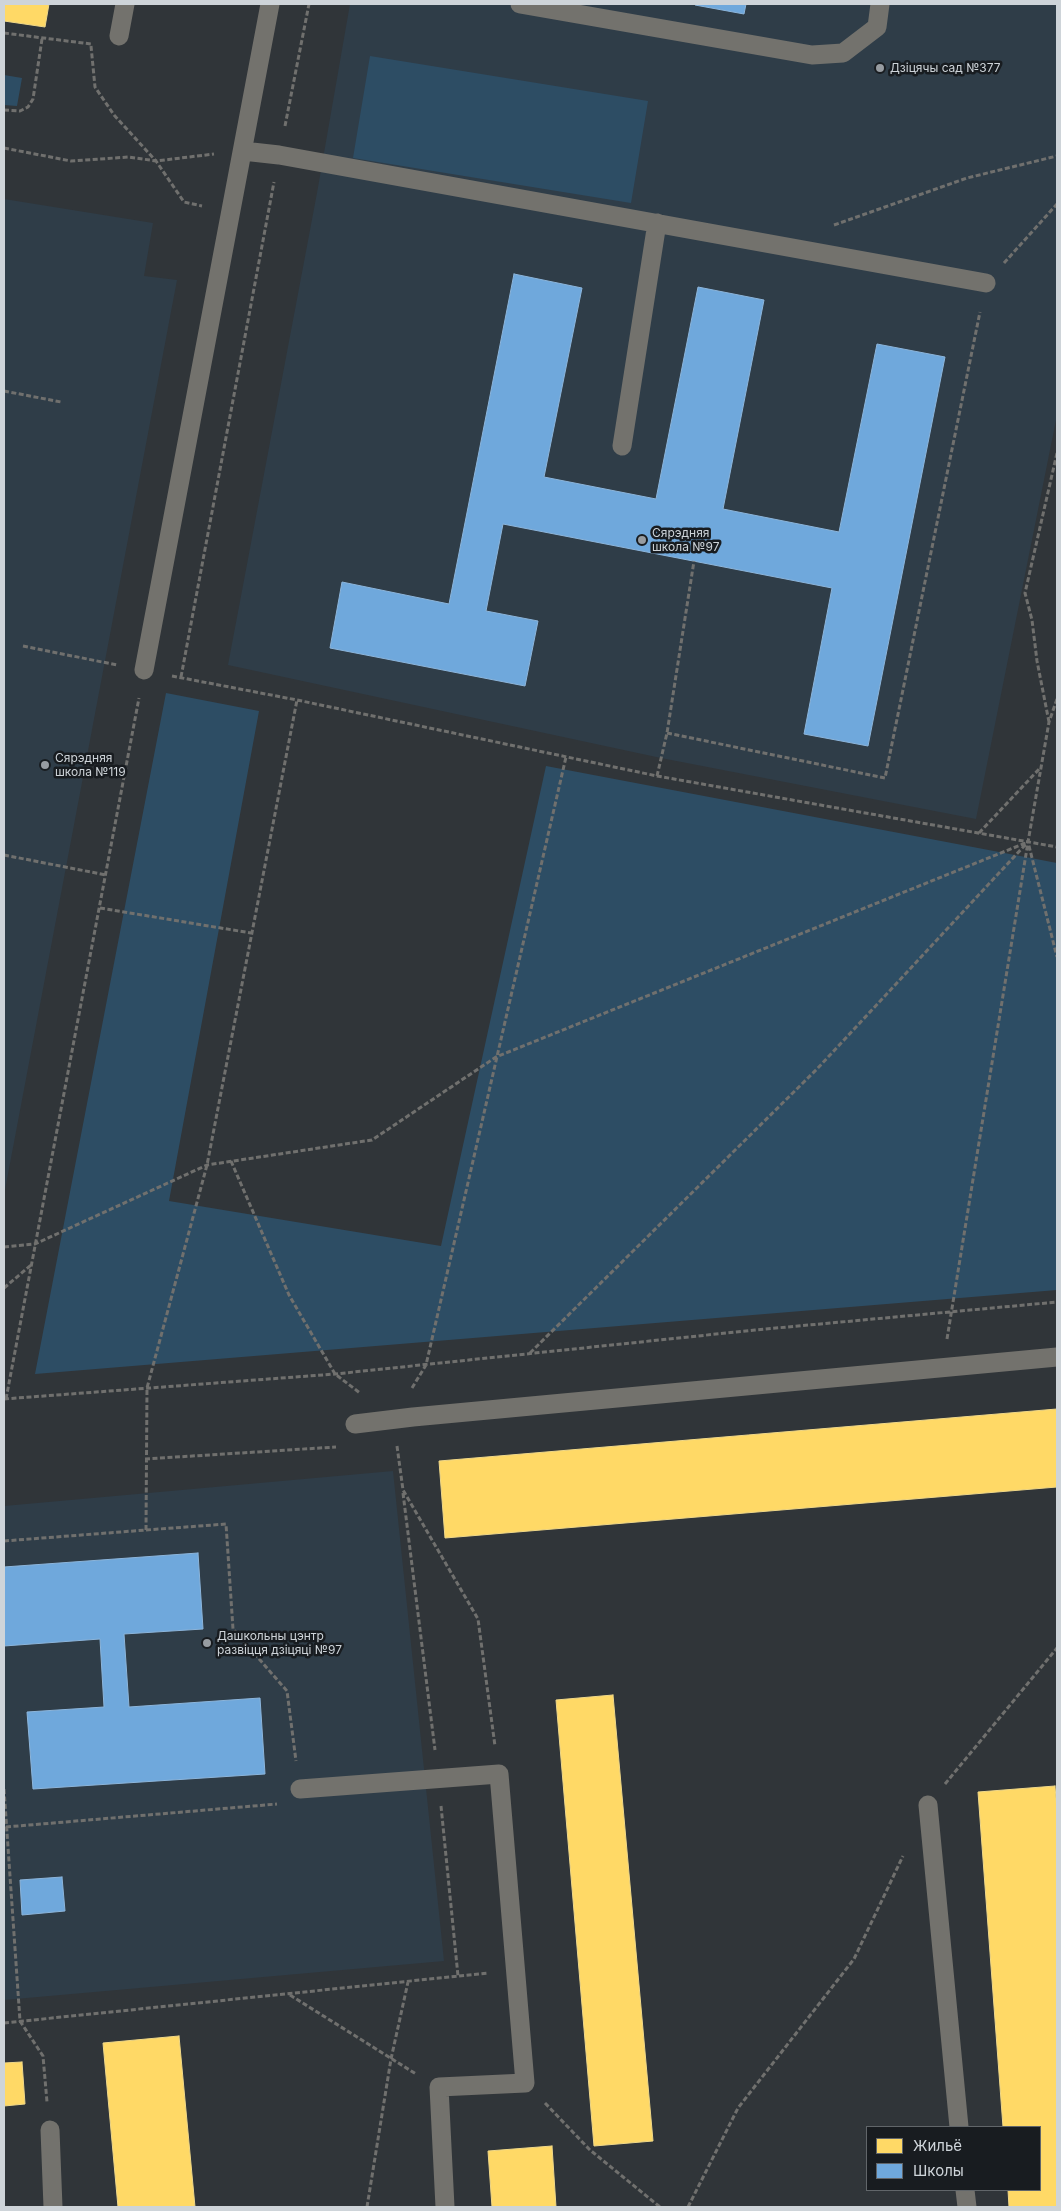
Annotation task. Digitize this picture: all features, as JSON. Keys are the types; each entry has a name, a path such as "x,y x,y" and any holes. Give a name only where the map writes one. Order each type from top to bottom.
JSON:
{"lane":[{"path":"119,36 125,4"},
{"path":"144,670 270,4"},
{"path":"520,4 812,55 843,53 876,27 880,4"},
{"path":"243,151 279,155 986,283"},
{"path":"622,446 658,223"},
{"path":"355,1424 1057,1357"},
{"path":"300,1789 499,1774 526,2083 438,2087 445,2207"},
{"path":"928,1805 959,2126"},
{"path":"50,2130 53,2207"},
{"path":"965,2191 967,2207"}],"path":[{"path":"181,677 266,220 309,4"},
{"path":"4,33 91,46"},
{"path":"92,37 91,46 95,87 114,115 156,161 184,202 231,214 266,220"},
{"path":"4,110 20,112 28,107 33,99 42,39"},
{"path":"4,148 71,161 129,157 156,161 243,151"},
{"path":"832,226 967,178 1057,156"},
{"path":"667,733 885,778 986,283 1057,204"},
{"path":"4,391 61,402"},
{"path":"1049,722 1037,661 1032,620 1025,594 1057,453"},
{"path":"657,776 667,733 694,561"},
{"path":"23,646 297,700 657,776 1057,847"},
{"path":"144,670 5,1399 335,1374 1057,1302"},
{"path":"943,1368 950,1312 1028,842 1049,722 1057,699"},
{"path":"146,1530 145,1458 147,1388 207,1165 297,700"},
{"path":"426,1365 566,758"},
{"path":"979,833 1041,767"},
{"path":"4,1247 35,1244 207,1165 372,1140 496,1057 1028,842"},
{"path":"1028,842 1057,957"},
{"path":"529,1354 817,1069 1028,842"},
{"path":"4,855 106,874"},
{"path":"100,908 251,933"},
{"path":"232,1161 289,1295 335,1374 394,1419"},
{"path":"4,1288 31,1265"},
{"path":"397,1443 439,1779 458,1976"},
{"path":"145,1458 339,1446"},
{"path":"403,1490 478,1619 499,1774"},
{"path":"4,1542 226,1524 233,1629 287,1691 300,1789 284,1804 6,1827"},
{"path":"928,1805 1057,1648"},
{"path":"4,1790 20,2021 43,2056 50,2130"},
{"path":"688,2207 738,2108 854,1960 908,1848"},
{"path":"4,2022 515,1970"},
{"path":"367,2207 391,2059 408,1981"},
{"path":"290,1994 438,2087"},
{"path":"526,2083 590,2150 660,2207"}],"shaded area":[{"name":"Сярэдняя школа №97","path":"350,4 1057,4 1057,415 976,819 661,758 228,665 317,193"},
{"path":"370,56 648,101 631,203 353,158"},
{"path":"4,75 22,78 17,106 4,105"},
{"name":"Сярэдняя школа №119","path":"4,199 153,223 144,276 177,280 4,1195"},
{"path":"166,693 259,711 169,1201 441,1246 546,766 1057,863 1057,1290 35,1374"},
{"name":"Дашкольны цэнтр развіцця дзіцяці №97","path":"393,1471 444,1961 4,2000 4,1506"}],"building: Жильё":[{"path":"4,4 49,4 45,27 4,21"},
{"path":"1057,1409 1057,1487 445,1538 439,1461"},
{"path":"613,1695 653,2141 594,2146 556,1700"},
{"path":"1055,1786 1057,1811 1057,2207 1009,2207 1008,2191 1041,2191 1041,2126 1003,2126 978,1792"},
{"path":"179,2036 195,2207 118,2207 103,2043"},
{"path":"22,2062 25,2104 4,2106 4,2063"},
{"path":"552,2146 556,2207 492,2207 488,2151"}],"building: Школы":[{"path":"695,4 746,4 744,14"},
{"path":"514,274 582,288 544,477 656,499 698,287 764,300 723,509 839,532 877,344 945,357 868,746 804,734 832,588 503,524 486,611 538,621 525,686 330,648 342,582 449,604"},
{"path":"198,1553 203,1629 124,1634 129,1707 260,1698 265,1774 33,1789 27,1712 104,1707 100,1639 4,1646 4,1567"},
{"path":"62,1877 65,1911 22,1915 20,1880"}],"place":[{"name":"Дзіцячы сад №377","path":"880,68"},
{"name":"Сярэдняя школа №97","path":"642,540"},
{"name":"Сярэдняя школа №119","path":"45,765"},
{"name":"Дашкольны цэнтр развіцця дзіцяці №97","path":"207,1643"}]}
